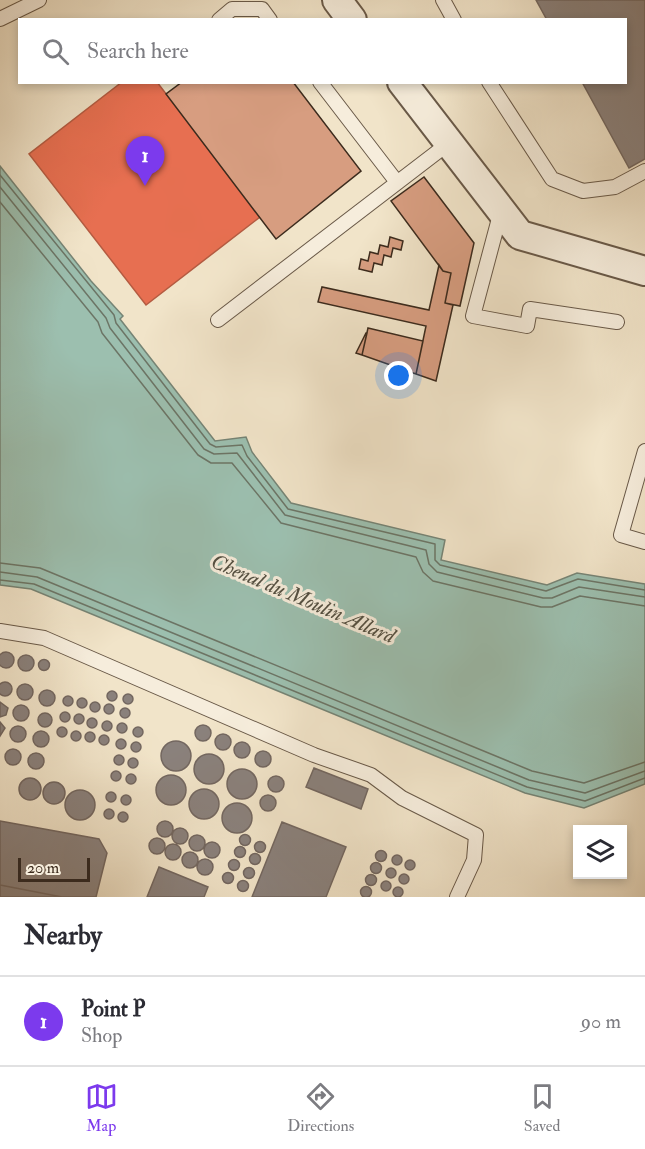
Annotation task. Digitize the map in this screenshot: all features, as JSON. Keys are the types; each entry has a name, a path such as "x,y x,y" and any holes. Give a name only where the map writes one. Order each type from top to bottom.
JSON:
{"street":[{"path":"337,0 350,18"},
{"path":"404,84 520,235 645,271"}],"lane":[{"path":"0,19 39,0"},
{"path":"443,0 453,18"},
{"path":"221,18 232,9 262,9 269,18"},
{"path":"322,84 396,181"},
{"path":"490,84 552,178 583,190 615,188 645,171"},
{"path":"218,320 396,181 449,143"},
{"path":"501,211 473,316 527,326 530,309 617,322"},
{"path":"645,451 621,535 645,542"},
{"path":"0,631 44,638 314,755 371,775 402,798 476,835 474,860 457,897"}],"water":[{"name":"Chenal du Moulin Allard","path":"0,166 91,281 123,316 120,319 215,441 246,437 252,452 291,503 445,540 441,560 547,585 577,573 645,584 645,784 584,808 525,793 31,589 0,585"}],"building: Shops":[{"path":"119,84 159,84 260,217 146,305 29,154"}],"building: Industry":[{"path":"536,0 645,0 645,159 629,168 583,84 627,84 627,18 546,18"},
{"path":"6,652 12,654 12,666 6,668 0,666 0,654"},
{"path":"23,655 29,655 34,663 32,669 23,671 18,666 18,660"},
{"path":"44,660 48,661 48,669 44,670 40,669 39,665 40,661"},
{"path":"5,682 11,686 10,694 5,696 0,694 0,684"},
{"path":"25,684 33,692 25,700 17,692"},
{"path":"47,690 55,698 47,706 39,698"},
{"path":"112,691 116,692 116,700 112,701 108,700 107,696 108,692"},
{"path":"128,694 132,695 132,703 128,704 124,703 123,699 124,695"},
{"path":"68,696 72,697 72,705 68,706 64,705 63,701 64,697"},
{"path":"82,698 86,699 86,707 82,708 78,707 77,703 78,699"},
{"path":"0,702 8,708 6,715 0,717"},
{"path":"95,702 99,703 99,711 95,712 91,711 90,707 91,703"},
{"path":"109,704 113,705 113,713 109,714 105,713 104,709 105,705"},
{"path":"21,705 29,713 21,721 13,713"},
{"path":"125,708 129,709 129,717 125,718 121,717 120,713 121,709"},
{"path":"65,712 69,713 69,721 65,722 61,721 60,717 61,713"},
{"path":"42,713 48,713 52,720 48,727 42,727 38,723 38,717"},
{"path":"79,714 83,715 83,723 79,724 75,723 74,719 75,715"},
{"path":"92,718 96,719 96,727 92,728 88,727 87,723 88,719"},
{"path":"107,721 111,722 111,730 107,731 103,730 102,726 103,722"},
{"path":"0,722 5,728 0,736"},
{"path":"122,723 126,724 126,732 122,733 118,732 117,728 118,724"},
{"path":"200,725 206,725 211,733 209,739 200,741 195,736 195,730"},
{"path":"18,726 26,734 18,742 10,734"},
{"path":"62,727 66,728 66,736 62,737 58,736 57,732 58,728"},
{"path":"138,727 142,728 142,736 138,737 134,736 133,732 134,728"},
{"path":"41,731 49,739 41,747 33,739"},
{"path":"76,731 80,732 80,740 76,741 72,740 71,736 72,732"},
{"path":"90,732 94,733 94,741 90,742 86,741 85,737 86,733"},
{"path":"220,734 226,734 231,742 229,748 220,750 215,745 215,739"},
{"path":"104,735 108,736 108,744 104,745 100,744 99,740 100,736"},
{"path":"121,739 125,740 125,748 121,749 117,748 116,744 117,740"},
{"path":"176,741 187,745 191,756 187,767 176,771 165,767 161,756 165,745"},
{"path":"136,742 140,743 140,751 136,752 132,751 131,747 132,743"},
{"path":"239,742 245,742 250,750 248,756 239,758 234,753 234,747"},
{"path":"10,749 16,749 21,757 19,763 10,765 5,760 5,754"},
{"path":"260,751 266,751 271,759 269,765 260,767 255,762 255,756"},
{"path":"33,753 39,753 44,761 42,767 33,769 28,764 28,758"},
{"path":"209,754 220,758 224,769 220,780 209,784 198,780 194,769 198,758"},
{"path":"119,755 123,756 123,764 119,765 115,764 114,760 115,756"},
{"path":"133,758 137,759 137,767 133,768 129,767 128,763 129,759"},
{"path":"314,768 368,789 361,809 306,787"},
{"path":"242,769 253,773 257,784 253,795 242,799 231,795 227,784 231,773"},
{"path":"116,771 120,772 120,780 116,781 112,780 111,776 112,772"},
{"path":"131,774 135,775 135,783 131,784 127,783 126,779 127,775"},
{"path":"171,775 182,779 186,790 182,801 171,805 160,801 156,790 160,779"},
{"path":"273,776 279,776 284,784 282,790 273,792 268,787 268,781"},
{"path":"30,778 38,781 41,789 38,797 30,800 22,797 19,789 22,781"},
{"path":"54,782 62,785 65,793 62,801 54,804 46,801 43,793 46,785"},
{"path":"204,789 215,793 219,804 215,815 204,819 193,815 189,804 193,793"},
{"path":"80,790 91,794 95,805 91,816 80,820 69,816 65,805 69,794"},
{"path":"111,792 115,793 115,801 111,802 107,801 106,797 107,793"},
{"path":"126,795 130,796 130,804 126,805 122,804 121,800 122,796"},
{"path":"265,795 271,795 276,803 274,809 265,811 260,806 260,800"},
{"path":"237,803 248,807 252,818 248,829 237,833 226,829 222,818 226,807"},
{"path":"109,809 113,810 113,818 109,819 105,818 104,814 105,810"},
{"path":"123,812 127,813 127,821 123,822 119,821 118,817 119,813"},
{"path":"0,821 99,839 107,853 96,897 62,897 0,885"},
{"path":"165,821 173,829 165,837 157,829"},
{"path":"282,822 346,847 326,897 252,897"},
{"path":"180,828 188,836 180,844 172,836"},
{"path":"245,834 251,840 245,846 239,840"},
{"path":"197,835 205,843 197,851 189,843"},
{"path":"157,838 165,846 157,854 149,846"},
{"path":"212,842 220,850 212,858 204,850"},
{"path":"260,842 264,843 264,851 260,852 256,851 255,847 256,843"},
{"path":"173,844 181,852 173,860 165,852"},
{"path":"240,847 244,848 244,856 240,857 236,856 235,852 236,848"},
{"path":"381,850 387,856 381,862 375,856"},
{"path":"190,852 198,860 190,868 182,860"},
{"path":"255,854 259,855 259,863 255,864 251,863 250,859 251,855"},
{"path":"397,855 402,860 397,865 392,860"},
{"path":"205,859 213,867 205,875 197,867"},
{"path":"234,860 238,861 238,869 234,870 230,869 229,865 230,861"},
{"path":"410,860 415,865 410,870 405,865"},
{"path":"376,862 382,868 376,874 370,868"},
{"path":"159,867 208,887 204,897 147,897"},
{"path":"249,868 253,869 253,877 249,878 245,877 244,873 245,869"},
{"path":"391,868 396,873 391,878 386,873"},
{"path":"228,873 232,874 232,882 228,883 224,882 223,878 224,874"},
{"path":"404,874 409,879 404,884 399,879"},
{"path":"371,875 375,876 375,884 371,885 367,884 366,880 367,876"},
{"path":"243,881 247,882 247,890 243,891 239,890 238,886 239,882"},
{"path":"386,881 391,886 386,891 381,886"},
{"path":"0,885 62,897 0,897"},
{"path":"366,887 370,888 370,896 366,897 362,896 361,892 362,888"},
{"path":"398,887 403,892 398,897 393,892"}],"building: Other":[{"path":"179,84 295,84 361,171 276,239 166,94"},
{"path":"424,177 474,243 460,306 445,303 451,273 443,271 391,201"},
{"path":"390,237 403,241 401,250 393,248 391,257 384,255 382,265 374,263 372,272 359,269 361,259 368,261 370,252 378,254 380,245 388,247"},
{"path":"439,265 443,271 451,273 445,303 453,305 436,381 416,374 426,326 318,302 322,287 429,310"},
{"path":"368,328 423,341 416,374 362,355"},
{"path":"366,333 362,355 356,353"}],"place":[{"name":"Point P","path":"145,186"}]}
